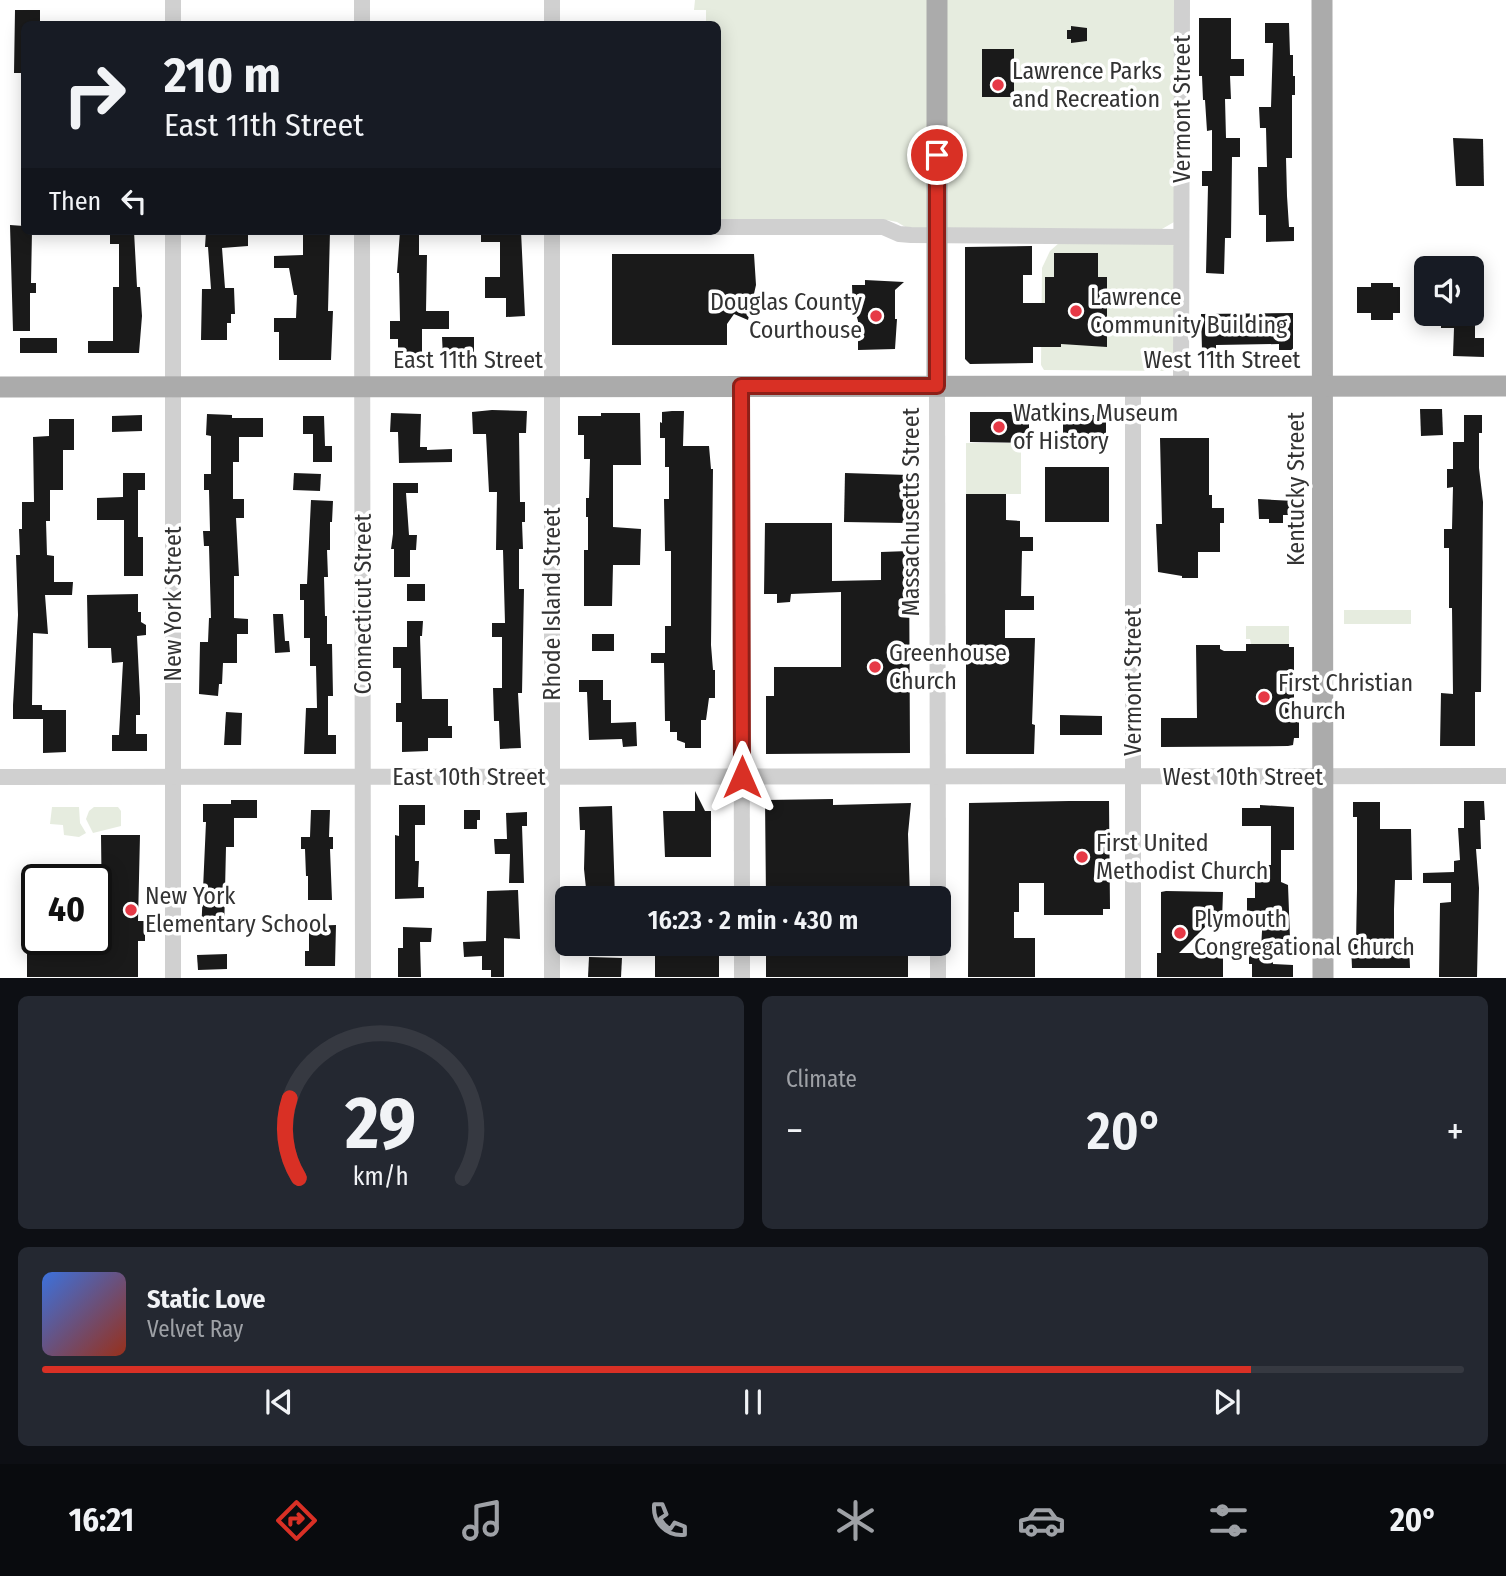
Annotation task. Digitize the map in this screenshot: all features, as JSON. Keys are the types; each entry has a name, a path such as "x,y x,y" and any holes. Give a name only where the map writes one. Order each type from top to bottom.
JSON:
{"main road":[{"name":"Massachusetts Street","path":"937,0 937,386"},
{"name":"Kentucky Street","path":"1322,0 1322,978"},
{"name":"West 11th Street","path":"937,386 1506,386"},
{"name":"East 11th Street","path":"0,387 937,386"}],"street":[{"path":"173,0 173,21"},
{"path":"362,0 362,21"},
{"path":"552,0 552,21"},
{"name":"Vermont Street","path":"1181,386 1182,0"},
{"path":"721,227 883,227 899,234 937,236 1181,237"},
{"name":"New York Street","path":"173,235 173,978"},
{"name":"Connecticut Street","path":"362,235 363,978"},
{"name":"Rhode Island Street","path":"552,235 552,978"},
{"path":"741,386 742,886"},
{"name":"Massachusetts Street","path":"937,386 938,886"},
{"name":"Vermont Street","path":"1133,386 1133,978"},
{"name":"West 10th Street","path":"938,778 1506,776"},
{"name":"East 10th Street","path":"0,777 938,778"},
{"path":"742,956 742,978"},
{"path":"938,956 938,978"}],"shaded area":[{"path":"695,0 1176,0 1174,222 1162,229 907,228 887,220 721,220 721,21 706,21 706,10 694,10"},
{"path":"1059,243 1171,243 1174,246 1174,369 1044,370 1041,365 1042,268 1050,251"},
{"path":"966,443 1021,443 1021,494 966,494"},
{"path":"1344,610 1411,610 1411,624 1344,624"},
{"path":"1246,626 1289,626 1289,644 1251,644 1250,639 1246,639"},
{"path":"52,807 79,807 80,823 86,833 79,837 64,835 63,825 50,824"},
{"path":"94,807 118,807 121,811 121,826 93,833 86,819"}],"building":[{"path":"15,10 40,10 40,21 21,21 21,73 14,73"},
{"path":"1199,18 1231,18 1231,59 1244,59 1244,76 1230,76 1231,99 1225,99 1226,138 1240,138 1240,157 1232,157 1231,238 1225,238 1224,274 1206,273 1208,186 1202,186 1202,171 1212,171 1212,130 1207,131 1202,76 1199,76"},
{"path":"1265,23 1289,23 1295,95 1292,95 1292,158 1286,158 1289,227 1294,227 1294,241 1266,242 1266,215 1259,215 1258,167 1267,167 1266,128 1260,128 1259,107 1271,107 1273,43 1265,43"},
{"path":"1071,26 1087,28 1087,41 1071,43 1071,39 1067,39 1067,30 1071,30"},
{"name":"Lawrence Parks and Recreation","path":"982,49 1014,49 1014,97 982,97"},
{"path":"1453,138 1483,139 1484,186 1456,186"},
{"path":"10,225 21,226 21,235 32,235 31,283 36,283 36,293 30,293 30,331 13,331"},
{"path":"110,235 134,235 137,287 140,287 142,316 139,353 88,353 88,341 113,341 113,287 119,287 119,244 110,244"},
{"path":"206,235 248,235 248,246 222,248 225,288 234,288 235,314 231,314 231,323 227,323 227,340 201,340 202,289 211,289 208,247 205,247"},
{"path":"303,235 330,235 328,311 333,311 331,360 279,360 279,332 274,332 274,318 296,318 297,295 294,295 289,268 274,268 274,256 303,255"},
{"path":"400,235 419,235 419,255 427,255 426,311 449,311 449,329 422,329 422,359 398,359 398,339 390,339 390,321 400,321 397,273"},
{"path":"481,235 521,235 525,316 506,317 506,298 485,298 485,277 500,277 500,242 481,242"},
{"path":"1032,246 1032,275 1023,275 1023,303 1045,303 1045,277 1054,277 1054,253 1098,253 1098,277 1107,277 1107,347 1061,344 1061,347 1033,347 1033,363 970,364 965,359 965,247"},
{"path":"612,254 754,254 756,285 748,320 734,314 727,324 727,345 612,345"},
{"name":"Douglas County Courthouse","path":"865,280 904,282 895,290 895,349 858,350 858,321 856,314 853,314 852,285 865,285"},
{"path":"1371,283 1393,283 1393,287 1400,287 1400,313 1393,313 1393,320 1371,320 1371,313 1357,313 1357,287 1371,287"},
{"path":"1293,313 1293,350 1279,350 1279,344 1216,345 1216,350 1202,350 1201,314"},
{"path":"1475,326 1475,338 1484,338 1484,357 1453,356 1454,328 1441,328"},
{"path":"442,337 474,337 474,361 461,361 461,357 443,357"},
{"path":"20,338 57,338 57,353 20,353"},
{"path":"1420,409 1442,409 1443,435 1421,436"},
{"path":"527,411 526,433 519,433 520,502 525,502 525,522 522,522 523,549 519,549 519,589 524,589 522,693 518,693 521,748 500,749 499,721 494,721 493,688 502,688 502,637 492,637 492,623 505,623 503,550 496,550 497,492 489,492 486,434 473,434 472,412"},
{"path":"684,411 683,446 709,446 713,469 711,645 715,670 715,698 709,698 706,720 701,720 701,748 685,748 685,743 677,740 677,732 670,732 670,721 665,721 664,663 651,663 651,653 665,653 665,626 671,626 671,551 665,551 664,499 669,499 669,467 665,467 665,438 660,438 660,422 662,423 662,412"},
{"name":"Watkins Museum of History","path":"970,412 1029,412 1029,443 970,442"},
{"path":"391,413 421,414 420,447 427,447 427,450 452,449 452,462 399,463 398,432 390,432"},
{"path":"601,413 640,413 641,465 613,465 613,527 641,529 640,565 613,565 612,606 584,606 584,550 588,550 586,498 589,498 590,459 584,459 584,435 578,435 578,416 601,416"},
{"path":"207,414 232,415 232,418 263,418 263,437 239,437 239,462 233,462 233,499 244,499 244,518 236,518 239,576 234,576 234,618 248,619 248,634 237,634 237,663 223,663 222,684 219,684 218,696 199,694 200,642 208,642 211,618 209,546 204,546 203,531 210,531 209,490 204,490 204,474 211,474 211,436 206,435"},
{"path":"142,415 142,431 112,432 112,416"},
{"path":"1063,415 1106,415 1106,435 1063,434"},
{"path":"1464,415 1482,415 1482,433 1479,433 1483,502 1481,692 1475,692 1475,746 1440,746 1441,693 1453,694 1449,548 1444,548 1444,529 1452,529 1453,487 1447,488 1447,469 1453,469 1453,442 1464,442"},
{"path":"303,416 324,416 325,446 332,446 332,462 313,462 313,434 303,434"},
{"path":"49,419 74,419 74,450 63,450 63,490 50,490 50,521 46,521 47,555 54,556 54,582 73,582 72,595 45,595 48,634 33,633 32,705 42,705 42,710 66,710 66,752 43,753 43,719 13,719 13,705 18,615 16,555 20,555 22,502 34,502 33,437 49,436"},
{"path":"1160,438 1209,438 1209,495 1212,495 1212,508 1224,508 1224,523 1220,523 1220,552 1198,552 1198,578 1182,578 1158,572 1156,524 1162,524"},
{"path":"1045,467 1109,467 1109,522 1045,522"},
{"path":"123,473 145,473 145,490 138,490 138,537 143,537 143,576 124,576 124,520 97,520 97,498 123,497"},
{"path":"294,473 321,474 320,491 293,490"},
{"path":"845,473 908,475 906,523 844,522"},
{"path":"393,483 418,483 418,493 406,493 409,535 417,535 416,550 410,550 410,577 394,577 394,549 391,549"},
{"path":"966,494 1006,494 1006,520 1020,521 1020,537 1033,537 1033,551 1022,551 1021,596 1034,596 1034,610 1005,610 1005,638 1035,638 1032,724 1035,725 1034,754 966,754"},
{"path":"1258,499 1294,501 1294,515 1283,515 1283,523 1269,523 1269,519 1259,519"},
{"path":"311,500 333,501 330,550 327,550 328,577 324,577 327,644 332,644 333,696 328,696 328,735 336,735 336,754 304,754 306,708 317,708 316,666 310,666 310,638 304,638 304,600 300,600 300,584 307,584"},
{"path":"765,523 832,523 832,581 881,580 881,552 909,551 910,753 766,754 766,696 774,696 774,667 841,667 841,592 791,594 790,602 777,603 777,594 764,594"},
{"path":"407,584 425,584 425,601 407,601"},
{"path":"138,594 138,612 141,612 141,622 146,625 146,635 137,636 140,715 136,715 136,734 147,734 147,751 112,751 112,735 119,735 123,662 112,663 111,648 88,648 87,595"},
{"path":"273,614 283,614 285,641 289,641 290,652 275,653"},
{"path":"407,621 423,621 420,636 422,699 448,699 448,726 452,726 452,738 428,738 428,751 402,752 402,722 396,722 396,703 401,703 401,668 393,668 393,647 407,647"},
{"path":"592,634 614,634 614,651 592,651"},
{"path":"1246,644 1289,644 1289,647 1294,647 1294,675 1298,675 1298,692 1294,692 1294,718 1299,718 1299,738 1294,738 1293,745 1288,746 1161,747 1161,718 1197,718 1196,645 1220,645 1220,649 1224,651 1246,651"},
{"path":"579,680 603,680 603,700 611,700 611,723 636,722 637,746 623,747 622,739 589,740 587,692 579,692"},
{"path":"226,712 242,713 241,745 224,745"},
{"path":"1060,715 1102,716 1102,735 1060,735"},
{"path":"695,791 705,811 711,811 711,857 665,857 663,811 695,811"},
{"path":"833,799 833,805 911,803 908,834 910,886 766,886 765,800"},
{"path":"231,800 257,800 257,818 234,818 234,847 226,847 224,934 201,934 206,822 203,822 203,804 231,804"},
{"path":"1109,801 1110,909 1103,909 1103,915 1044,915 1044,883 1019,883 1019,912 1014,912 1014,938 1035,938 1035,977 968,977 969,803"},
{"path":"1464,801 1484,801 1485,820 1480,820 1481,849 1476,849 1479,888 1477,977 1439,977 1440,903 1451,902 1451,883 1423,883 1423,873 1454,872 1454,861 1460,860 1458,828 1464,828"},
{"path":"1353,802 1380,802 1380,829 1411,829 1412,880 1395,880 1394,909 1394,945 1409,945 1410,968 1352,968 1351,944 1356,944 1357,889 1357,817 1353,817"},
{"path":"399,805 425,805 425,825 415,825 415,861 419,861 418,887 424,887 424,898 395,899 395,835 399,836"},
{"path":"1260,805 1294,807 1294,850 1281,850 1281,882 1288,885 1290,938 1286,938 1286,944 1273,944 1273,964 1293,965 1293,977 1252,977 1252,964 1249,964 1249,950 1261,950 1263,912 1247,911 1247,898 1255,898 1255,865 1271,865 1271,826 1242,826 1242,808 1260,808"},
{"path":"612,806 615,886 586,886 585,830 580,830 579,807"},
{"path":"311,810 330,810 329,837 333,837 333,849 330,849 332,900 308,900 305,849 301,849 301,837 310,837"},
{"path":"464,810 480,810 477,829 464,829"},
{"path":"527,812 527,826 522,826 524,883 509,883 510,854 495,854 494,839 507,839 506,813"},
{"path":"101,835 140,835 138,921 145,921 145,941 138,941 138,977 27,977 27,955 112,955 112,864 101,864"},
{"path":"518,890 520,939 504,938 504,977 491,977 491,970 482,970 482,956 464,957 463,942 486,941 487,891"},
{"name":"Plymouth Congregational Church","path":"1161,892 1223,892 1222,921 1211,921 1179,953 1223,953 1223,977 1157,977 1157,953 1161,953"},
{"path":"336,925 335,966 305,966 305,951 309,951 309,926"},
{"path":"403,927 432,928 431,942 420,942 421,977 398,977 398,948 403,948"},
{"path":"227,954 227,969 198,970 197,955"},
{"path":"655,956 719,956 719,977 655,977"},
{"path":"766,956 908,956 908,977 766,977"},
{"path":"589,957 622,958 621,977 588,977"}],"place":[{"name":"Lawrence Parks and Recreation","path":"998,85"},
{"name":"Lawrence Community Building","path":"1076,311"},
{"name":"Douglas County Courthouse","path":"876,316"},
{"name":"Watkins Museum of History","path":"999,427"},
{"name":"Greenhouse Church","path":"875,667"},
{"name":"First Christian Church","path":"1264,697"},
{"name":"First United Methodist Church","path":"1082,857"},
{"name":"New York Elementary School","path":"131,910"},
{"name":"Plymouth Congregational Church","path":"1180,933"}],"route":[{"path":"742,777 741,386 937,386 937,155"}]}
